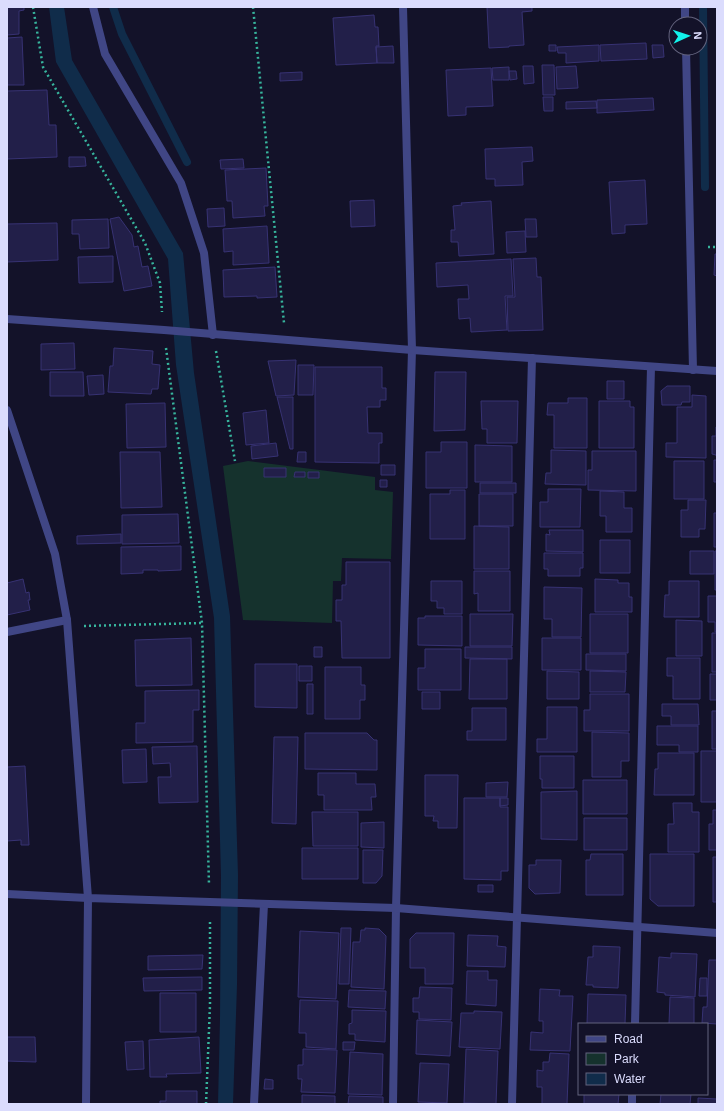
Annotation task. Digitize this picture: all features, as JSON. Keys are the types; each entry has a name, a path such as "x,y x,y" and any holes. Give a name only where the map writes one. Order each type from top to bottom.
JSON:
{"street":[{"path":"93,7 105,54 181,183 204,253 213,335"},
{"path":"393,1104 396,908 412,350 403,7"},
{"path":"686,56 693,370"},
{"path":"7,319 168,330 213,335 412,350 717,371"},
{"path":"512,1104 532,358"},
{"path":"634,1023 638,926 651,367"},
{"path":"7,410 10,432 55,554 67,623 88,898 86,1104"},
{"path":"7,632 67,623"},
{"path":"7,894 250,904 396,908 717,933"},
{"path":"254,1104 264,904"}],"path":[{"path":"34,7 43,67 145,243 160,283 168,330 202,623 213,902 206,1104"},
{"path":"253,7 286,340"},
{"path":"213,335 235,461"},
{"path":"67,623 202,623"}],"green space":[{"path":"248,461 375,477 375,490 393,492 391,559 342,558 341,581 333,581 332,623 243,620 223,466"}],"water":[{"path":"49,7 64,7 72,60 183,253 194,373 230,616 238,875 237,985 233,1104 218,1104 221,876 214,618 176,365 168,259 56,62"}],"building":[{"path":"7,7 24,7 24,10 19,11 19,34 7,35"},
{"path":"487,7 532,7 532,11 522,12 524,45 489,48"},
{"path":"374,15 375,27 378,27 379,46 376,46 377,63 336,65 333,18"},
{"path":"22,37 24,85 7,85 7,38"},
{"path":"646,43 647,59 601,61 600,45"},
{"path":"549,45 556,45 556,51 549,51"},
{"path":"599,45 599,61 566,63 566,53 558,53 557,47"},
{"path":"652,45 663,45 664,57 653,58"},
{"path":"393,46 394,63 377,63 376,47"},
{"path":"542,65 554,65 555,95 543,95"},
{"path":"523,66 533,66 534,83 524,84"},
{"path":"576,66 578,88 557,89 556,67"},
{"path":"509,67 509,80 493,80 492,68"},
{"path":"491,68 493,106 466,107 466,115 448,116 446,70"},
{"path":"509,71 516,71 517,79 510,80"},
{"path":"302,72 302,80 280,81 280,73"},
{"path":"47,90 49,125 56,125 57,157 7,159 7,91"},
{"path":"543,97 553,97 553,111 544,111"},
{"path":"653,98 654,110 597,113 597,100"},
{"path":"596,101 597,108 566,109 566,102"},
{"path":"532,147 533,161 522,162 523,185 495,186 495,179 486,179 485,149"},
{"path":"69,157 85,157 86,166 69,167"},
{"path":"243,159 244,168 221,169 220,160"},
{"path":"266,168 268,206 264,206 265,216 233,218 232,201 227,201 225,170"},
{"path":"645,180 647,224 625,225 625,233 612,234 609,182"},
{"path":"374,200 375,226 351,227 350,201"},
{"path":"491,201 494,254 459,256 458,242 451,242 451,230 455,230 453,206 462,205 461,203"},
{"path":"224,208 225,226 208,227 207,209"},
{"path":"119,217 132,235 134,247 138,246 142,267 148,266 152,286 124,291 110,219"},
{"path":"108,219 109,248 80,249 79,234 72,234 72,220"},
{"path":"525,219 536,219 537,237 526,237"},
{"path":"57,223 58,260 7,262 7,224"},
{"path":"267,226 269,263 233,265 233,251 224,252 223,229"},
{"path":"525,231 526,252 507,253 506,232"},
{"path":"715,254 717,254 717,276 714,275"},
{"path":"113,256 113,282 79,283 78,257"},
{"path":"536,258 537,277 541,277 543,330 508,331 507,297 515,297 513,259"},
{"path":"511,259 513,296 505,296 507,330 471,332 470,318 459,319 458,299 469,299 468,285 437,287 436,263"},
{"path":"275,267 277,297 224,297 223,270"},
{"path":"74,343 75,369 41,370 41,344"},
{"path":"114,348 153,351 152,364 160,365 158,389 152,389 151,394 108,392 110,366 113,366"},
{"path":"296,360 294,395 276,396 268,361"},
{"path":"298,365 314,365 313,395 298,395"},
{"path":"315,367 382,367 382,388 386,388 386,400 380,400 380,407 367,407 368,433 382,433 382,443 379,443 379,463 315,462"},
{"path":"50,372 83,372 84,396 50,396"},
{"path":"435,372 466,372 465,430 434,431"},
{"path":"103,375 104,394 89,395 87,376"},
{"path":"607,381 624,381 624,399 607,399"},
{"path":"667,386 690,386 690,402 682,402 681,405 662,405 661,391"},
{"path":"692,395 706,396 706,458 666,457 666,443 677,443 677,407 692,407"},
{"path":"277,397 293,397 293,449 290,449"},
{"path":"568,398 587,398 587,448 554,448 554,415 547,415 548,403 568,403"},
{"path":"481,401 518,401 517,443 487,443 487,429 482,429"},
{"path":"599,401 630,401 630,407 634,407 634,448 599,448"},
{"path":"165,403 166,447 127,448 126,404"},
{"path":"266,410 269,443 246,445 243,413"},
{"path":"716,427 717,458 716,455 712,454 712,436 716,436"},
{"path":"441,442 467,442 467,488 426,488 426,452 441,452"},
{"path":"276,443 278,456 252,459 251,446"},
{"path":"475,445 512,446 512,482 475,482"},
{"path":"551,450 586,451 586,485 545,484 546,473 551,473"},
{"path":"592,451 636,451 636,491 588,490 588,470 592,470"},
{"path":"120,452 160,452 162,507 121,508"},
{"path":"298,452 306,452 306,462 297,462"},
{"path":"714,460 717,460 717,482 714,482"},
{"path":"674,461 704,461 704,499 674,499"},
{"path":"381,465 395,465 395,475 381,475"},
{"path":"264,468 286,468 286,477 264,477"},
{"path":"295,472 305,472 305,477 294,477"},
{"path":"308,472 319,472 319,478 308,478"},
{"path":"380,480 387,480 387,487 380,487"},
{"path":"480,483 516,483 516,493 480,493"},
{"path":"548,489 581,489 580,527 540,527 540,502 548,502"},
{"path":"450,490 465,490 465,539 430,539 430,494 450,494"},
{"path":"600,491 624,492 624,508 632,508 632,532 606,532 606,516 600,516"},
{"path":"479,494 513,494 513,526 479,526"},
{"path":"688,500 706,500 705,529 699,529 699,537 681,537 681,510 688,510"},
{"path":"714,513 717,513 717,547 714,547"},
{"path":"178,514 179,543 122,544 122,515"},
{"path":"474,526 509,527 509,569 474,569"},
{"path":"549,530 583,530 583,552 546,551 546,534 550,535"},
{"path":"121,534 121,543 77,544 77,536"},
{"path":"600,540 630,540 630,573 600,573"},
{"path":"181,546 181,570 143,570 143,573 121,574 121,547"},
{"path":"690,551 714,551 714,574 690,574"},
{"path":"715,551 717,551 717,590 715,590"},
{"path":"544,553 583,553 583,568 580,568 580,576 548,576 548,569 544,569"},
{"path":"346,562 390,562 390,658 342,658 341,621 336,621 336,600 342,600 342,585 346,585"},
{"path":"474,571 510,571 510,611 478,611 478,593 474,594"},
{"path":"23,579 26,593 29,592 30,600 28,600 30,610 7,615 7,583"},
{"path":"595,579 618,580 618,583 629,583 629,597 632,597 632,612 595,612"},
{"path":"431,581 462,581 462,614 444,614 444,608 437,608 437,601 431,601"},
{"path":"669,581 699,581 699,617 664,617 665,595 669,595"},
{"path":"544,587 582,588 581,637 552,637 552,619 544,619"},
{"path":"708,596 717,596 717,632 715,632 715,622 708,622"},
{"path":"470,614 513,614 512,646 470,646"},
{"path":"590,614 628,614 628,653 590,653"},
{"path":"425,616 462,616 462,646 418,645 418,618 425,618"},
{"path":"676,620 702,621 702,656 676,656"},
{"path":"712,633 717,633 717,672 712,672"},
{"path":"191,638 192,685 136,686 135,640"},
{"path":"542,638 581,638 581,670 542,670"},
{"path":"314,647 322,647 322,657 314,657"},
{"path":"465,647 512,647 512,659 465,658"},
{"path":"425,649 461,649 461,690 418,690 418,668 425,668"},
{"path":"586,654 626,654 626,671 586,670"},
{"path":"667,658 700,658 700,699 673,699 673,676 667,676"},
{"path":"470,659 507,659 507,699 469,699"},
{"path":"255,664 297,664 297,708 255,707"},
{"path":"299,666 312,666 312,681 299,681"},
{"path":"325,667 361,667 361,685 365,685 365,700 360,700 360,719 325,719"},
{"path":"547,671 579,672 579,699 547,699"},
{"path":"590,671 626,672 625,692 590,692"},
{"path":"710,674 717,674 717,700 710,700"},
{"path":"307,684 313,684 313,714 307,714"},
{"path":"199,690 199,710 193,710 193,742 136,743 136,723 145,723 145,691"},
{"path":"422,692 440,692 440,709 422,709"},
{"path":"590,694 629,694 629,731 584,731 584,710 590,710"},
{"path":"662,704 698,704 699,725 671,725 671,716 662,716"},
{"path":"547,707 577,707 577,752 537,752 537,739 547,739"},
{"path":"472,708 506,708 506,740 467,740 467,731 472,731"},
{"path":"712,711 717,711 717,749 712,749"},
{"path":"657,726 698,726 698,752 679,752 679,745 657,745"},
{"path":"592,732 629,733 629,761 621,761 621,777 592,777"},
{"path":"305,733 367,733 374,740 377,740 377,770 305,769"},
{"path":"274,737 298,737 296,824 272,823"},
{"path":"197,746 198,802 159,803 158,777 171,777 170,763 153,764 152,747"},
{"path":"146,749 147,782 123,783 122,750"},
{"path":"701,751 717,751 717,802 701,802"},
{"path":"658,753 694,753 694,795 654,795 655,769 658,769"},
{"path":"540,756 574,756 574,788 542,788 542,779 540,779"},
{"path":"25,766 29,845 21,845 21,840 7,841 7,767"},
{"path":"318,773 356,773 356,784 375,784 376,797 371,797 372,810 324,810 324,795 318,795"},
{"path":"425,775 458,775 457,828 438,828 438,821 433,821 434,816 425,816"},
{"path":"583,780 627,780 627,814 583,814"},
{"path":"508,782 507,797 486,797 486,783"},
{"path":"577,791 577,840 541,839 541,792"},
{"path":"464,798 500,798 500,807 508,807 508,871 501,871 501,880 464,879"},
{"path":"500,798 508,798 508,805 500,806"},
{"path":"673,803 692,803 692,812 699,812 699,852 668,852 668,824 674,824"},
{"path":"713,810 717,810 717,850 709,850 709,824 713,824"},
{"path":"312,812 358,812 358,846 313,846"},
{"path":"584,818 627,818 627,850 584,850"},
{"path":"384,822 384,848 361,847 361,823"},
{"path":"302,848 358,848 358,879 302,879"},
{"path":"363,850 383,850 382,876 376,883 363,883"},
{"path":"591,854 623,854 623,895 586,895 586,860 590,860"},
{"path":"650,854 694,854 694,906 658,906 650,899"},
{"path":"713,857 717,857 717,902 713,902"},
{"path":"536,860 561,860 560,893 535,894 529,888 529,865 536,865"},
{"path":"478,885 493,885 493,892 478,892"},
{"path":"341,928 351,928 349,984 339,984"},
{"path":"365,928 379,929 386,936 384,989 351,987 353,942 360,942 361,930 365,930"},
{"path":"300,931 339,933 336,999 298,997"},
{"path":"416,933 454,933 453,984 425,984 425,968 410,968 410,939"},
{"path":"468,935 498,936 497,946 506,947 505,967 467,966"},
{"path":"593,946 620,947 618,988 593,987 593,985 586,985 588,957 593,957"},
{"path":"671,953 697,954 695,997 665,995 665,993 657,992 659,957 671,958"},
{"path":"203,955 202,969 148,970 148,956"},
{"path":"709,960 717,960 717,1024 702,1023 703,1007 707,1007"},
{"path":"467,971 488,971 488,980 497,980 496,1006 466,1004"},
{"path":"202,977 202,990 144,991 143,978"},
{"path":"700,978 707,978 707,996 699,996"},
{"path":"420,987 452,988 451,1020 419,1019 419,1012 413,1012 413,998 419,998"},
{"path":"540,989 560,990 559,996 573,996 570,1051 530,1050 531,1032 543,1033 543,1021 539,1021"},
{"path":"349,990 386,991 385,1009 348,1007"},
{"path":"160,993 196,993 196,1032 160,1032"},
{"path":"588,994 626,995 625,1023 587,1023"},
{"path":"670,997 694,998 694,1023 669,1023"},
{"path":"300,1000 338,1001 336,1049 306,1047 306,1033 299,1033"},
{"path":"352,1010 386,1011 385,1042 355,1040 355,1034 349,1034 349,1024 352,1023"},
{"path":"474,1011 502,1012 500,1049 459,1047 461,1013 474,1013"},
{"path":"417,1020 452,1022 450,1056 416,1054"},
{"path":"7,1037 35,1037 36,1062 7,1061"},
{"path":"199,1037 201,1073 166,1074 167,1077 150,1077 149,1040"},
{"path":"143,1041 144,1069 127,1070 125,1042"},
{"path":"343,1042 355,1042 354,1050 343,1050"},
{"path":"303,1049 337,1050 335,1093 301,1092 302,1079 298,1079 298,1065 303,1065"},
{"path":"466,1049 498,1051 496,1104 464,1103"},
{"path":"350,1052 383,1054 382,1095 348,1094"},
{"path":"550,1053 569,1054 567,1104 542,1104 542,1087 537,1087 537,1070 543,1071 543,1062 549,1062"},
{"path":"420,1063 449,1064 447,1103 418,1102"},
{"path":"265,1079 273,1080 273,1089 264,1089"},
{"path":"166,1091 197,1091 197,1104 160,1104 160,1101 166,1101"},
{"path":"302,1095 335,1096 335,1104 302,1104"},
{"path":"584,1095 619,1095 618,1104 584,1104"},
{"path":"661,1095 691,1095 690,1104 660,1104"},
{"path":"349,1096 383,1097 383,1104 348,1104"},
{"path":"698,1098 717,1099 717,1104 698,1104"}],"waterway":[{"path":"113,7 122,34 187,162"},
{"path":"703,7 705,187"}]}
